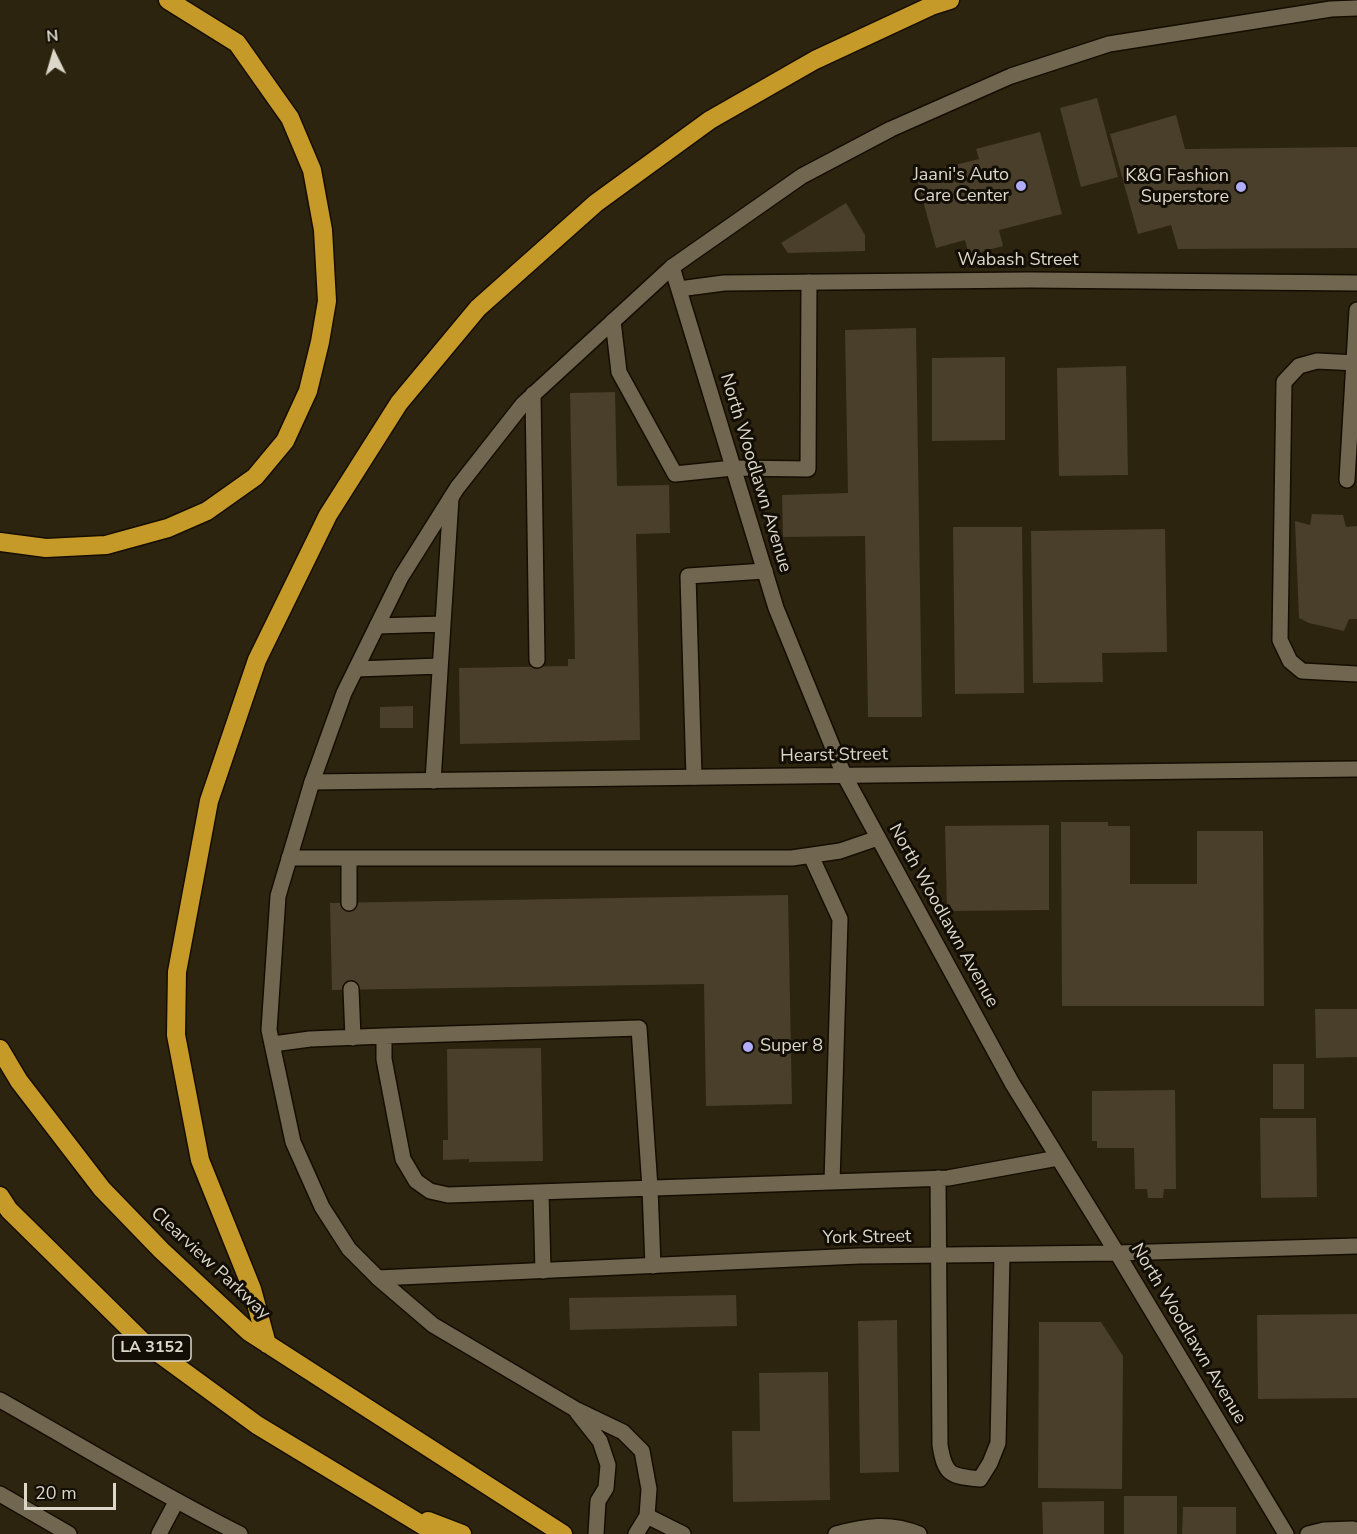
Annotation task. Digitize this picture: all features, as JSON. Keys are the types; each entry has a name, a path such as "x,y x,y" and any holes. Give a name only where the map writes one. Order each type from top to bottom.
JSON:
{"highway":[{"path":"0,542 46,548 106,545 168,528 207,511 255,477 285,441 308,391 327,301 324,230 312,170 290,118 237,43 168,0"},
{"path":"267,1344 252,1289 200,1160 176,1035 177,972 209,801 257,660 328,515 399,403 478,308 596,203 710,120 815,60 931,6 950,0"},
{"name":"Clearview Parkway","path":"0,1049 19,1081 102,1189 169,1257 249,1332 563,1534"},
{"name":"LA 3152","path":"0,1196 9,1210 142,1341 257,1425 437,1534"},
{"path":"395,1509 462,1534"}],"street":[{"path":"636,1534 647,1516 649,1489 642,1451 623,1432 575,1409 433,1325 378,1278 349,1249 322,1207 292,1142 270,1030 278,896 312,782 344,693 401,577 451,498 516,413 533,394 672,267 802,176 891,129 1011,76 1109,44 1331,9 1357,8"},
{"name":"North Woodlawn Avenue","path":"672,267 776,608 844,775 1012,1083 1286,1534"},
{"name":"Wabash Street","path":"679,290 724,283 1030,279 1357,283"},
{"path":"613,321 619,372 675,474 733,468 808,469 809,282"},
{"path":"1347,480 1356,363 1357,310"},
{"path":"1356,363 1317,361 1308,363 1299,366 1284,382 1280,640 1290,661 1302,671 1357,674"},
{"path":"533,394 537,660"},
{"path":"433,781 451,498"},
{"path":"694,777 688,576 765,571"},
{"path":"377,626 443,624"},
{"path":"356,669 440,666"},
{"name":"Hearst Street","path":"312,782 1357,769"},
{"path":"289,858 780,858 840,851 878,838"},
{"path":"811,856 840,919 832,1182"},
{"path":"349,859 349,903"},
{"path":"351,989 353,1038"},
{"path":"273,1044 310,1039 639,1028 653,1266"},
{"path":"384,1036 384,1059 403,1159 416,1181 430,1191 448,1196 938,1178 1058,1158"},
{"path":"938,1178 940,1445 943,1465 956,1477 980,1479 998,1443 1002,1255"},
{"path":"541,1192 543,1271"},
{"name":"York Street","path":"378,1278 860,1257 1357,1246"},
{"path":"0,1400 176,1502 240,1534"},
{"path":"575,1409 600,1441 608,1465 606,1488 598,1501 596,1534"},
{"path":"0,1494 69,1534"},
{"path":"159,1534 176,1502"},
{"path":"647,1516 683,1534"},
{"path":"838,1534 876,1526 898,1526 919,1534"},
{"path":"1308,1534 1324,1530 1357,1532"}],"building":[{"path":"1097,98 1118,177 1081,187 1060,108"},
{"name":"K&G Fashion Superstore","path":"1176,115 1185,149 1357,147 1357,248 1178,249 1171,225 1138,234 1110,134"},
{"path":"1040,132 1062,214 999,230 1003,246 969,255 965,240 936,248 916,175 979,159 976,149"},
{"path":"846,203 865,235 865,251 788,253 781,243"},
{"path":"916,328 922,717 868,717 865,536 783,537 782,495 848,493 845,330"},
{"path":"1005,357 1005,440 932,441 932,358"},
{"path":"1126,366 1128,475 1059,476 1057,368"},
{"path":"615,392 617,486 669,485 670,533 636,534 640,740 460,744 459,668 568,666 568,659 575,659 570,393"},
{"path":"1312,514 1343,515 1346,527 1357,526 1357,619 1349,619 1344,631 1309,623 1299,618 1295,521 1310,525"},
{"path":"953,527 1022,527 1024,693 955,694"},
{"path":"1165,529 1167,652 1102,653 1103,682 1033,683 1031,531"},
{"path":"413,706 413,728 380,728 380,707"},
{"path":"1061,822 1108,822 1108,826 1130,826 1130,884 1197,884 1197,831 1263,831 1264,1006 1062,1006"},
{"path":"1049,825 1049,910 947,911 945,826"},
{"name":"Super 8","path":"788,895 792,1104 706,1106 704,984 332,990 330,903"},
{"path":"1315,1009 1357,1009 1357,1057 1316,1058"},
{"path":"541,1048 543,1161 443,1160 443,1140 448,1140 447,1049"},
{"path":"1273,1064 1304,1064 1304,1109 1273,1109"},
{"path":"1175,1090 1176,1189 1164,1189 1163,1198 1148,1198 1147,1189 1135,1189 1134,1148 1097,1148 1097,1141 1092,1141 1092,1091"},
{"path":"1260,1118 1316,1118 1317,1197 1261,1198"},
{"path":"736,1295 737,1326 570,1330 569,1298"},
{"path":"1357,1314 1357,1398 1258,1399 1257,1315"},
{"path":"897,1320 899,1472 860,1473 858,1321"},
{"path":"1039,1322 1101,1322 1123,1356 1122,1489 1038,1488"},
{"path":"828,1372 830,1500 733,1502 732,1431 760,1431 759,1373"},
{"path":"1124,1496 1177,1496 1177,1534 1124,1534"},
{"path":"1104,1501 1104,1534 1043,1534 1042,1502"},
{"path":"1183,1507 1236,1507 1236,1534 1182,1534"}],"place":[{"name":"Jaani's Auto Care Center","path":"1021,186"},
{"name":"K&G Fashion Superstore","path":"1241,187"},
{"name":"Super 8","path":"748,1047"}]}
